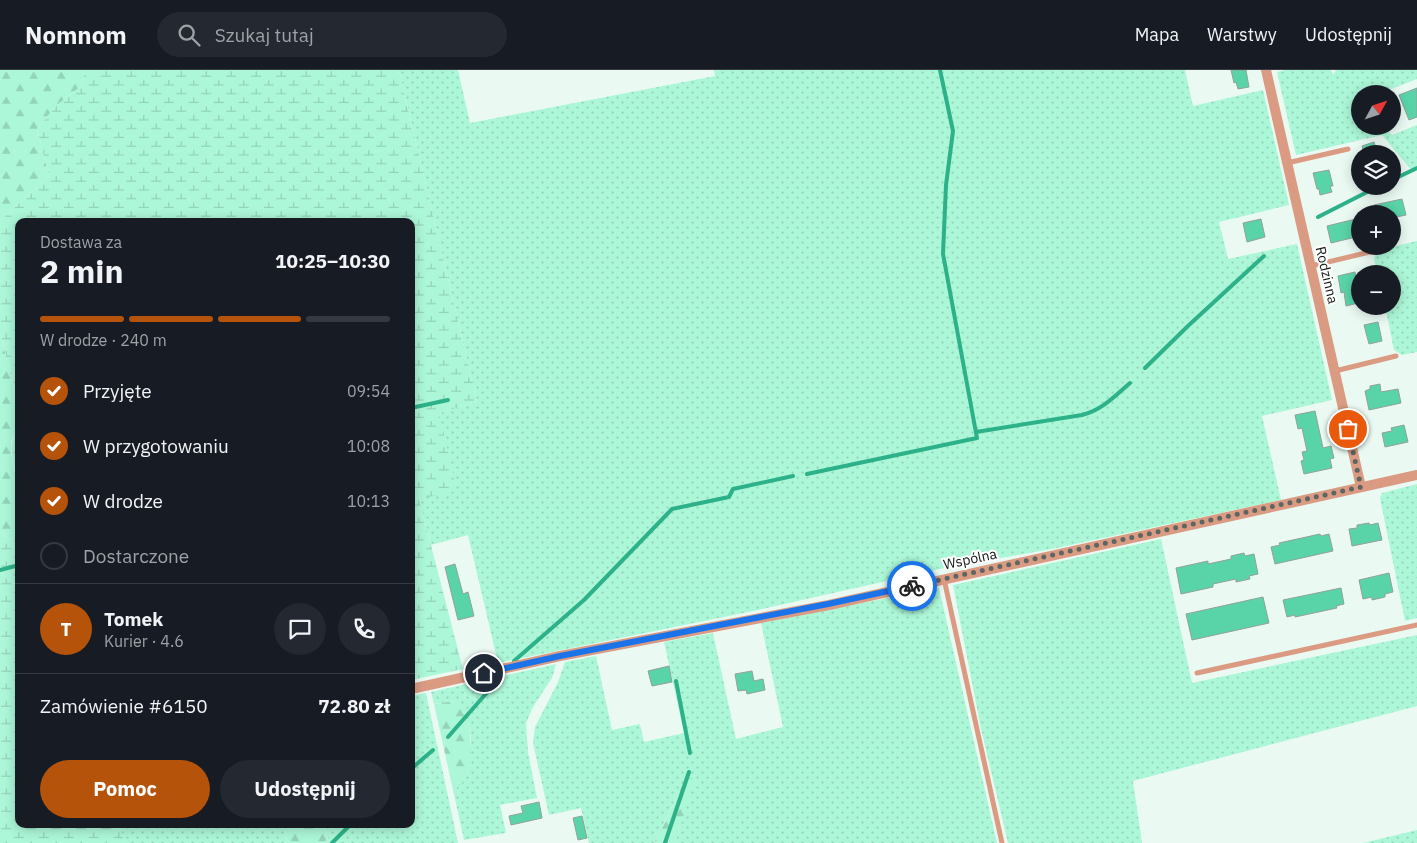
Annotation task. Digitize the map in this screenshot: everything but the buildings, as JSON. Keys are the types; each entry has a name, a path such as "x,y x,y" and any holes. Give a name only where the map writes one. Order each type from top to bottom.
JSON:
{"street":[{"name":"Rodzinna","path":"1266,70 1361,487"},
{"name":"Wspólna","path":"415,688 560,656 828,604 1417,475"}],"lane":[{"path":"1287,163 1348,149"},
{"path":"1311,266 1357,255"},
{"path":"1335,370 1396,356"},
{"path":"944,579 1002,843"},
{"path":"1197,673 1417,625"}],"green space":[{"path":"0,70 86,70 80,87 56,106 37,129 49,176 0,221"},
{"path":"86,70 399,70 477,402 439,413 457,491 419,499 463,669 415,679 415,218 15,218 15,394 0,332 0,221 49,176 37,129 56,106 80,87"},
{"path":"399,70 458,70 470,123 715,76 714,70 1185,70 1193,106 1263,90 1289,205 1219,222 1228,259 1297,244 1332,400 1262,416 1281,500 1052,549 949,567 758,610 498,663 468,535 431,545 419,499 439,413 477,402"},
{"path":"1286,70 1331,70 1333,75 1336,70 1417,70 1417,79 1401,85 1351,85 1351,135 1382,135 1296,155 1277,72"},
{"path":"1417,125 1417,170 1413,172 1401,158 1401,145 1390,145 1382,135 1401,135 1401,131"},
{"path":"1417,241 1417,352 1402,355 1394,350 1387,315 1401,315 1401,265 1375,265 1374,258 1376,255 1401,255 1401,245"},
{"path":"0,332 15,394 15,433 11,442 11,453 15,472 15,540 8,538 0,531"},
{"path":"15,434 15,470 12,458"},
{"path":"1417,484 1417,618 1405,621 1380,498 1382,493"},
{"path":"0,531 8,538 15,540 15,828 121,828 124,843 0,843"},
{"path":"1161,539 1192,683 1417,635 1417,706 1133,781 1142,843 1008,843 981,729 953,585"},
{"path":"939,588 997,843 675,843 685,810 686,778 654,843 589,843 581,808 549,815 533,743 535,727 558,682 565,662 596,656 612,730 640,724 644,742 684,733 664,642 713,633 736,739 783,727 761,623"},
{"path":"556,664 552,678 533,707 526,723 528,752 537,798 500,805 506,833 464,840 453,790 459,786 468,773 471,738 469,725 454,701 434,704 431,692"},
{"path":"426,693 458,843 323,843 328,839 325,828 415,828 415,695"},
{"path":"454,701 460,706 467,719 470,756 468,772 465,778 453,790 434,704"},
{"path":"686,778 692,778 694,783 675,843 654,843"},
{"path":"121,828 285,828 287,843 124,843"},
{"path":"285,828 325,828 328,839 323,843 287,843"},
{"path":"1417,830 1417,843 1363,843"}],"waterway":[{"path":"807,474 977,438 943,254 946,185 953,131 940,70"},
{"path":"1401,176 1417,168"},
{"path":"1318,217 1361,195"},
{"path":"1145,368 1264,256"},
{"path":"976,432 1089,413 1108,402 1130,383"},
{"path":"415,407 448,400"},
{"path":"514,661 584,600 672,509 729,497 733,489 793,476"},
{"path":"0,570 15,566"},
{"path":"448,737 498,680"},
{"path":"676,681 690,753"},
{"path":"415,766 433,750"},
{"path":"665,843 689,772"},
{"path":"332,843 347,828"}],"way so far":[{"path":"912,586 1361,487 1348,429"}],"route":[{"path":"484,673 560,656 912,586"}]}
